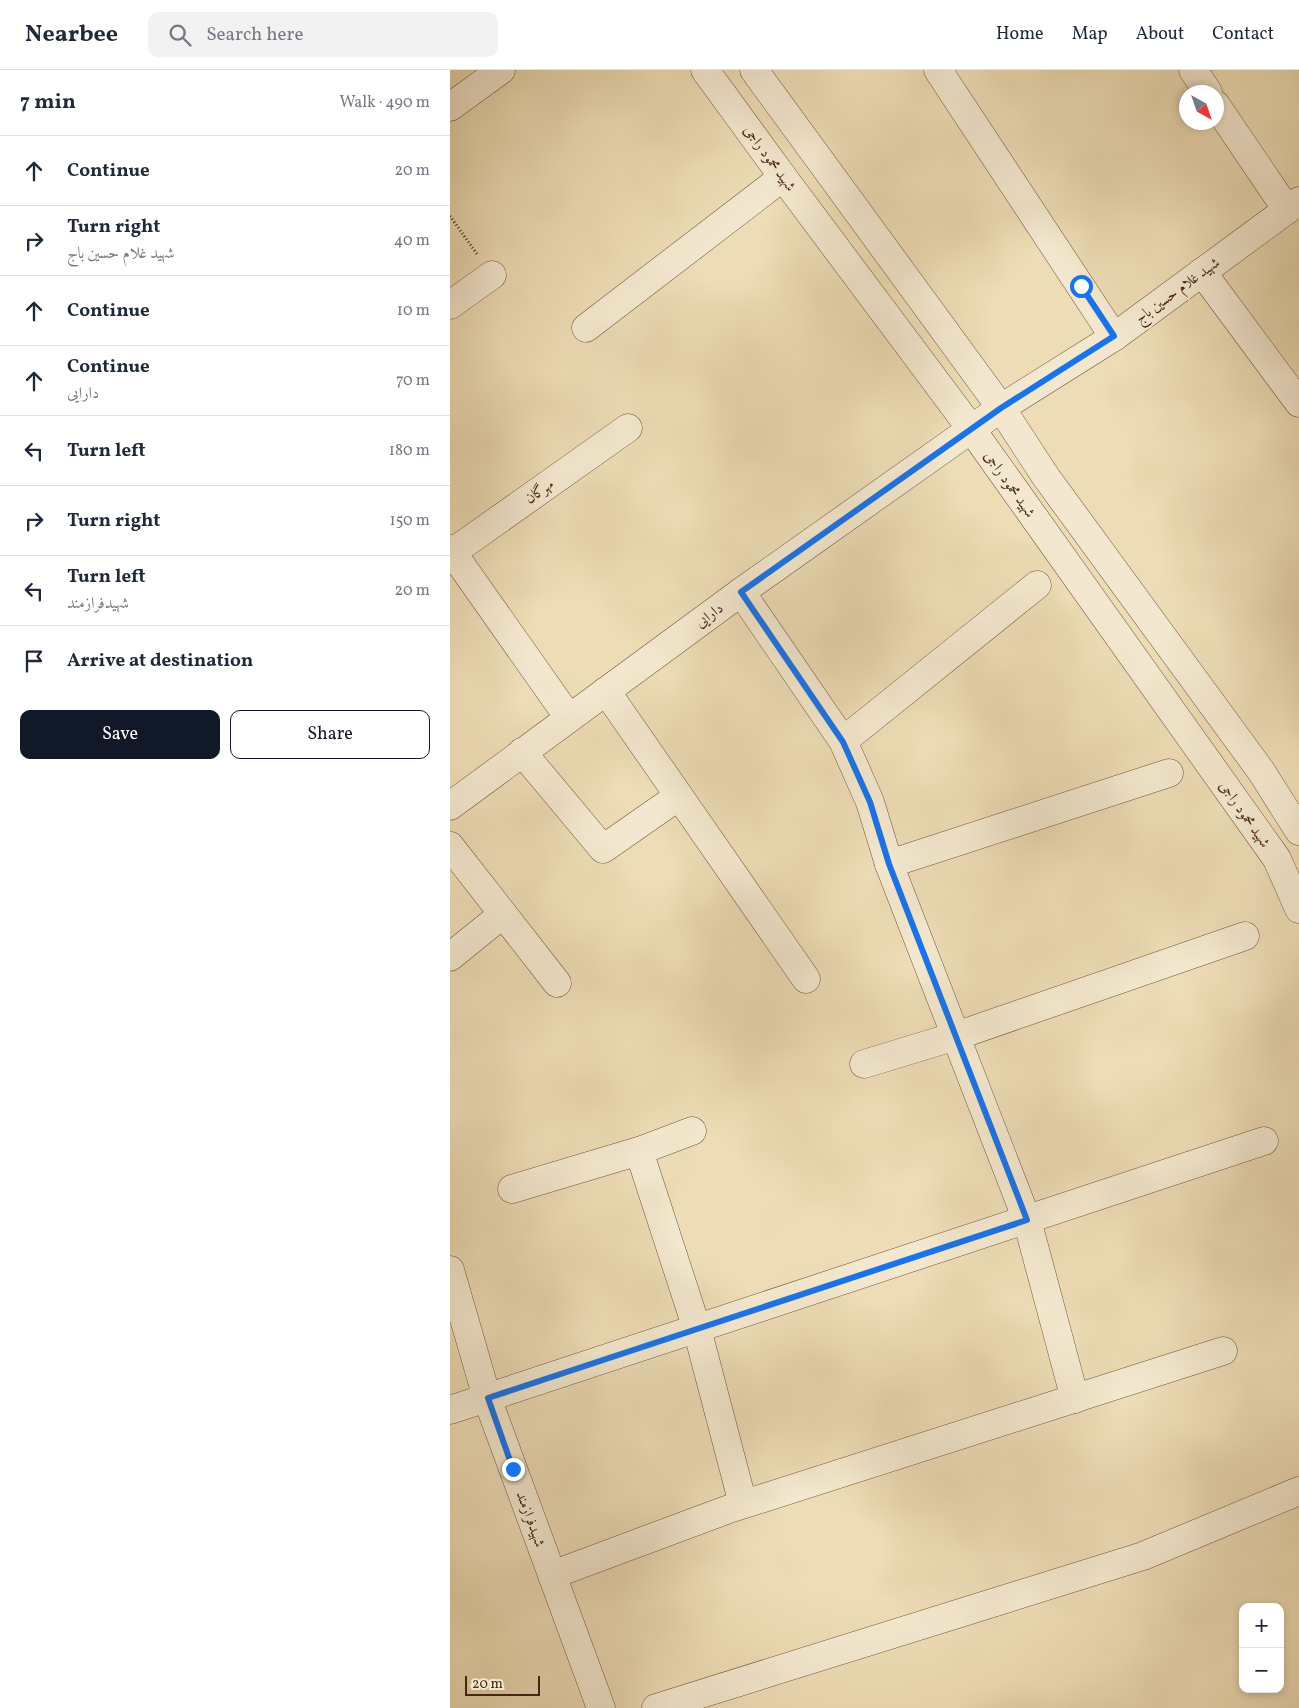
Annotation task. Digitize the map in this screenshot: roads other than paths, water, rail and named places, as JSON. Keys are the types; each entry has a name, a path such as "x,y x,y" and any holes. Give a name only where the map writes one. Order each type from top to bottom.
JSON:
{"street":[{"path":"450,107 501,70"},
{"name":"شهید محمود راجی","path":"705,70 972,430 1277,859 1299,908"},
{"path":"754,70 1001,408 1046,477 1261,771 1299,831"},
{"path":"938,70 1114,336"},
{"path":"1193,70 1203,85"},
{"path":"1224,115 1293,205"},
{"path":"586,328 783,177"},
{"name":"شهید غلام حسین باج","path":"972,430 1001,408 1114,336 1293,205"},
{"path":"1202,272 1299,403"},
{"path":"450,305 492,275"},
{"name":"مهرگان","path":"451,552 628,428"},
{"name":"دارایی","path":"450,806 741,592 972,430"},
{"path":"451,552 569,718"},
{"path":"843,742 1037,585"},
{"path":"741,592 843,742 870,802 889,864 1027,1220 1076,1399"},
{"path":"606,691 806,979"},
{"path":"522,752 603,849 679,796"},
{"path":"889,864 1169,773"},
{"path":"450,846 557,983"},
{"path":"450,957 503,914"},
{"path":"864,1064 956,1036 1245,936"},
{"path":"512,1189 639,1151 692,1131"},
{"path":"450,1410 1264,1141"},
{"path":"639,1151 697,1329 743,1504"},
{"name":"شهیدفرازمند","path":"450,1270 488,1398 601,1708"},
{"path":"552,1575 743,1504 1223,1351"},
{"path":"656,1708 1143,1556 1299,1491"}]}
